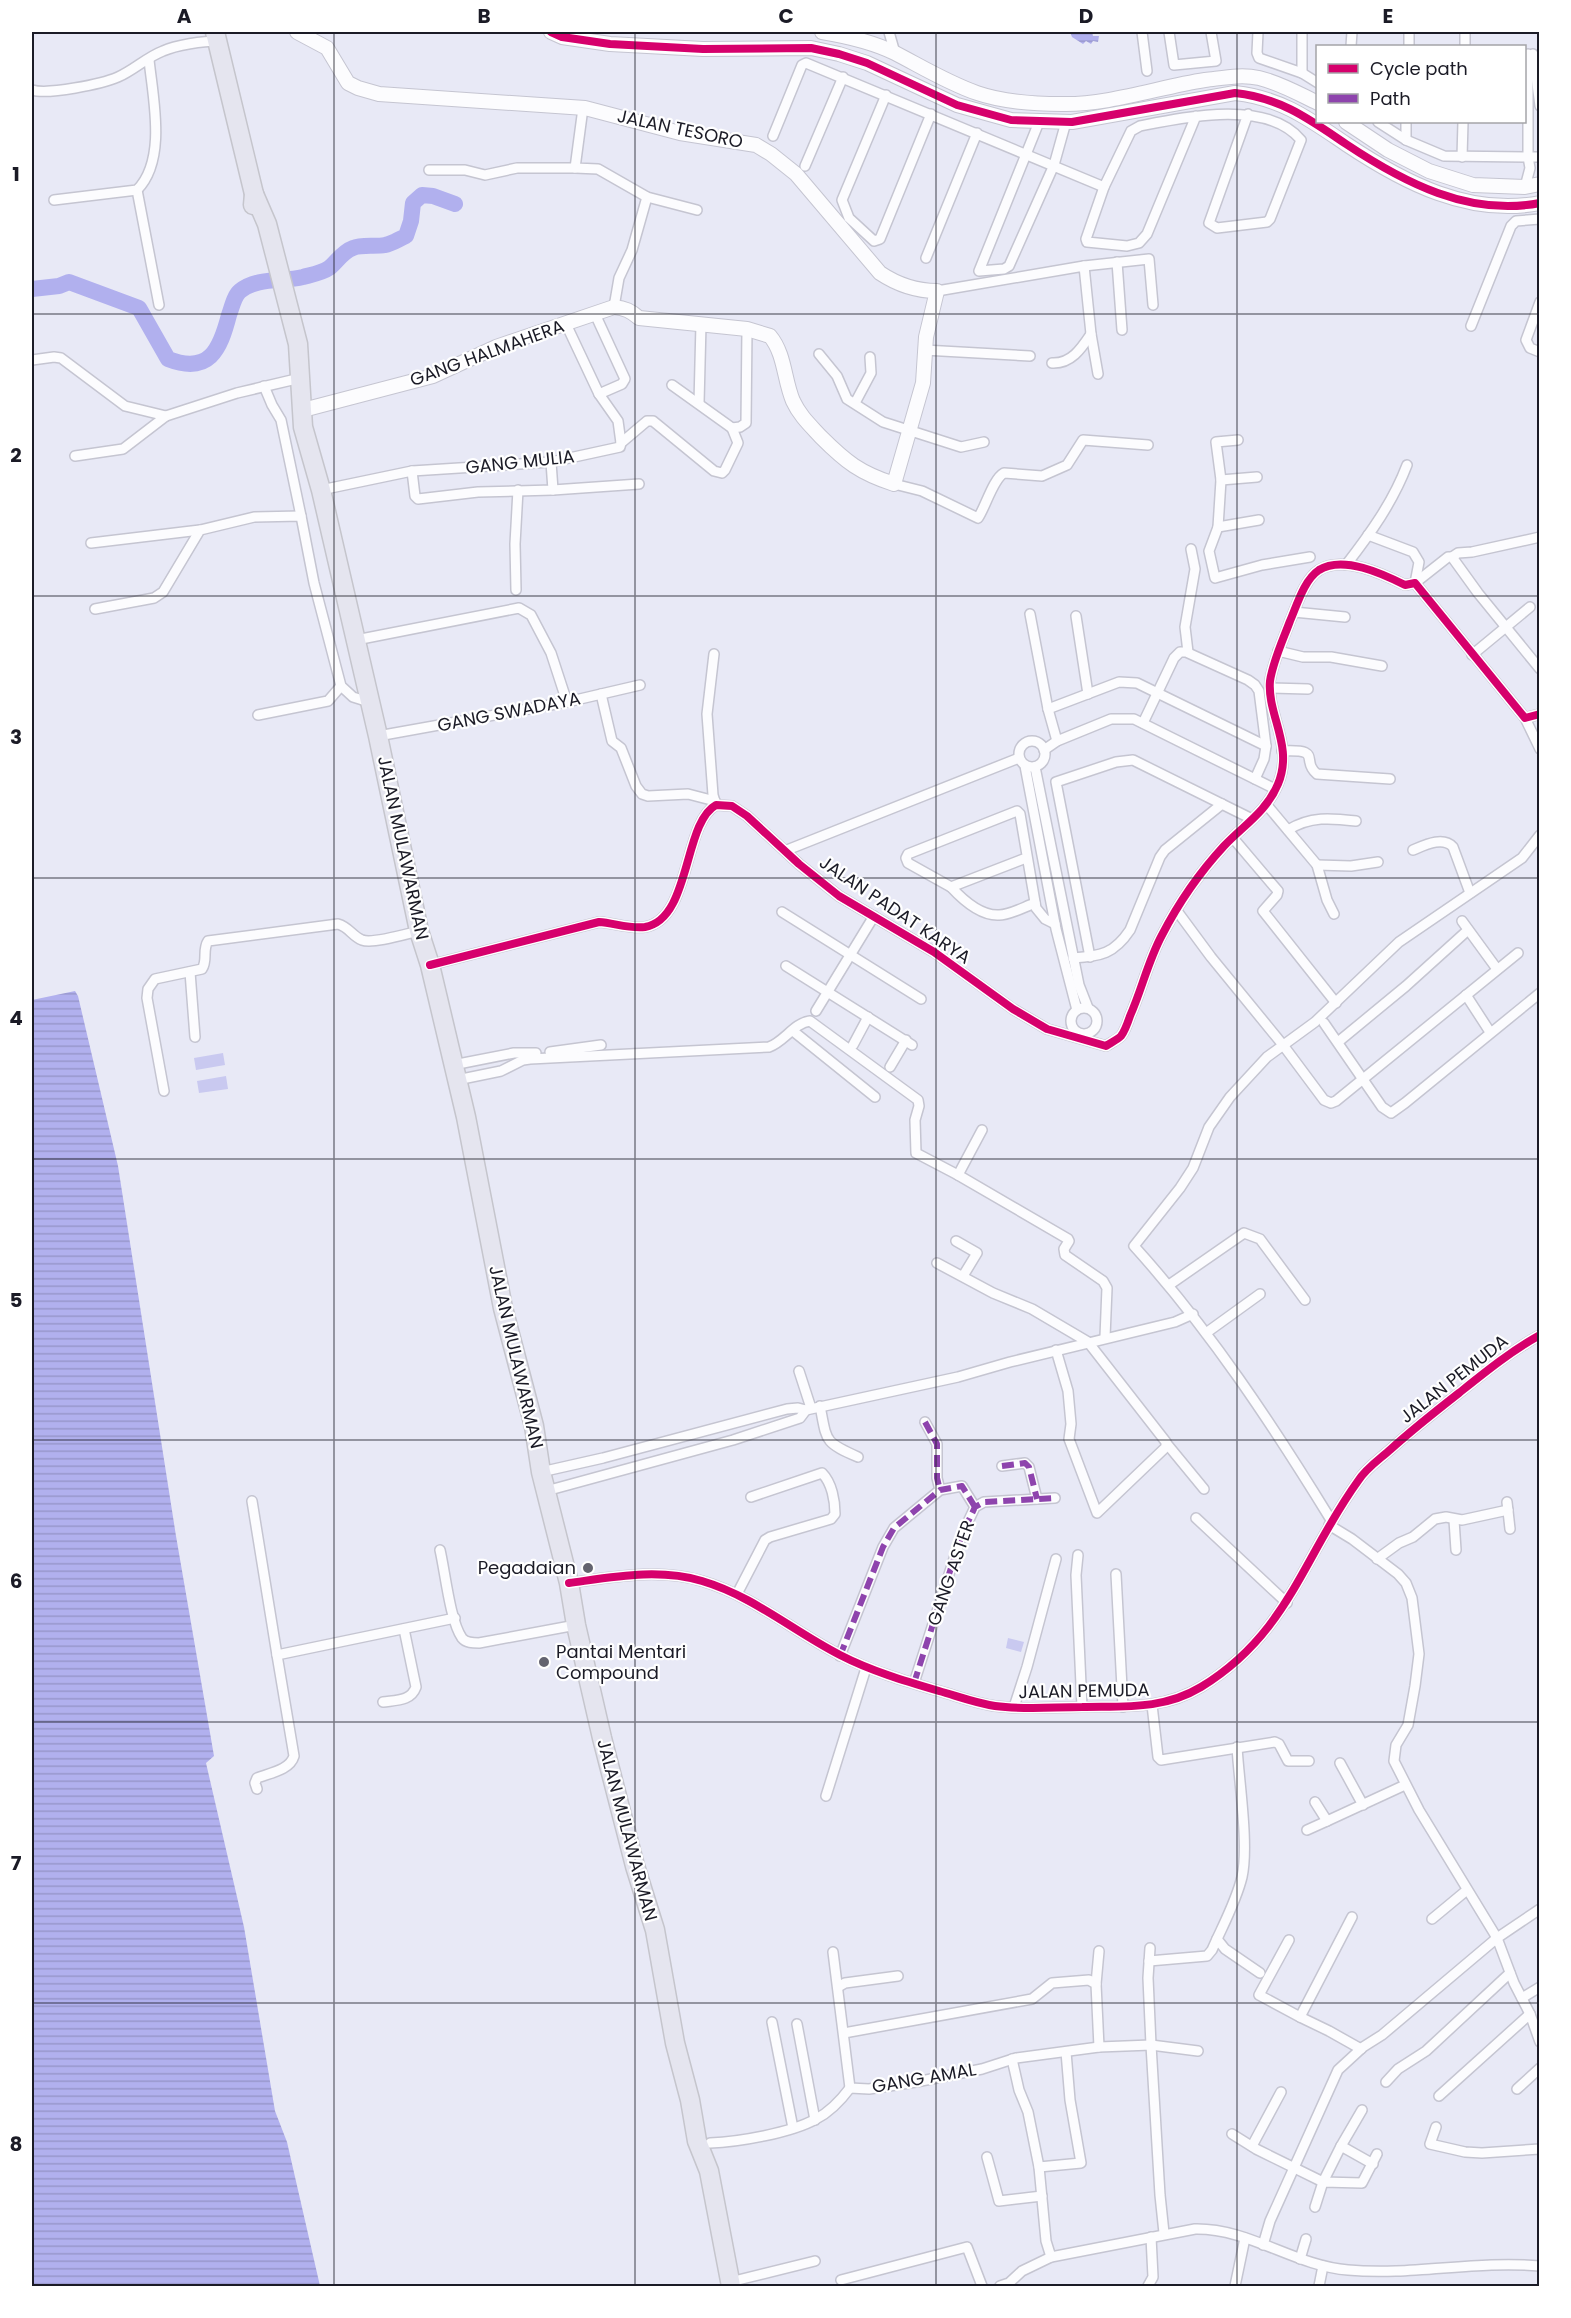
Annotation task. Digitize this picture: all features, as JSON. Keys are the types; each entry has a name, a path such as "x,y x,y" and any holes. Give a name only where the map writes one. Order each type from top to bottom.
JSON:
{"highway":[{"name":"JALAN MULAWARMAN","path":"217,36 254,194 253,206 298,344 303,419 378,736 419,931 430,965 455,1073 486,1212 503,1308 534,1426 541,1472 569,1583 576,1625 635,1866 655,1930 660,1968 696,2099"},
{"name":"JALAN MULAWARMAN","path":"281,297 298,420 303,419"},
{"path":"696,2099 710,2143 709,2171"},
{"path":"696,2099 697,2141 709,2171 730,2284"}],"street":[{"name":"JALAN TESORO","path":"297,32 327,48 346,81 358,88 389,95 583,108 681,133 756,145 796,174 880,273 896,283 915,289 937,291 1084,266 1149,259 1153,305"},
{"path":"551,32 562,37 610,44 703,49 811,48 867,63 957,105 1011,120 1066,122 1224,94 1249,94 1269,98 1380,166 1435,193 1473,204 1528,206 1539,203"},
{"path":"822,32 853,34 895,53 918,67 978,93 1029,103 1064,105 1096,102 1177,84 1243,76 1260,78 1287,87 1316,102"},
{"path":"889,32 895,53"},
{"path":"1142,32 1147,71"},
{"path":"1169,32 1174,65 1216,61 1211,32"},
{"path":"1258,32 1259,58 1302,73 1316,82"},
{"path":"1302,32 1302,73"},
{"path":"32,90 40,93 68,89 117,77 162,51 207,41 217,36"},
{"path":"1531,54 1539,106"},
{"path":"1525,187 1530,168 1528,157 1531,54"},
{"path":"54,200 137,190 142,185 155,153 156,123 149,60"},
{"path":"773,136 802,65 810,64 1104,187"},
{"path":"805,166 843,77"},
{"path":"886,95 842,200 849,218 874,241 880,238 931,114"},
{"path":"995,116 998,97"},
{"path":"575,168 583,108"},
{"path":"1196,116 1147,234 1139,243 1127,246 1087,242 1086,239 1104,187 1131,131 1140,126 1196,116 1248,114 1295,132 1301,140 1270,219 1262,224 1217,228 1209,223 1248,114"},
{"path":"1039,122 979,271 1004,269 1009,266 1053,165 1066,122"},
{"path":"1348,123 1388,150 1429,171 1473,185 1525,187 1539,184"},
{"path":"1380,123 1406,140 1434,153 1462,157 1539,157"},
{"path":"1406,123 1406,140"},
{"path":"1462,157 1463,123"},
{"path":"926,258 978,133"},
{"path":"1380,166 1388,150"},
{"path":"429,170 465,170 485,175 517,168 598,169 647,197 698,210"},
{"path":"137,190 159,305"},
{"path":"647,197 632,250 619,278 614,307 632,311 639,318 747,328 770,336 774,341 792,400 811,428 857,469 894,484 922,491 978,518 997,479 1004,472 1042,476 1067,465 1083,440 1148,445"},
{"path":"1471,326 1511,226 1516,221 1539,219"},
{"path":"1117,262 1122,330"},
{"path":"1084,266 1098,374"},
{"path":"894,484 923,383 924,350 937,291"},
{"path":"1539,302 1526,340 1530,348 1539,352"},
{"name":"GANG HALMAHERA","path":"303,419 433,376 496,347 614,307"},
{"path":"595,314 625,379 622,384 599,394"},
{"path":"566,324 599,394 618,421 621,443"},
{"path":"699,403 701,324"},
{"path":"732,428 746,423 747,328"},
{"path":"1052,363 1070,359 1082,348 1091,334"},
{"path":"924,350 1029,357"},
{"path":"819,354 837,376 847,399 883,422 961,447 984,442"},
{"path":"855,404 871,373 870,357"},
{"path":"32,360 61,358 125,406 166,416"},
{"path":"75,456 123,449 166,416 264,386 292,380"},
{"path":"264,386 281,420 314,584 341,686 353,697 369,702"},
{"path":"621,443 647,420 653,421 714,471 722,473 725,470 738,443 732,428 672,386"},
{"path":"1238,440 1216,442 1221,480 1218,526 1209,551 1215,578 1262,565 1310,557"},
{"name":"GANG MULIA","path":"321,490 412,471 551,462 618,449 621,443"},
{"path":"551,462 553,490"},
{"path":"1346,565 1399,488 1407,465"},
{"path":"412,471 415,496 418,500 464,493 639,484"},
{"path":"1221,480 1257,477"},
{"path":"516,590 515,544 518,490"},
{"path":"91,543 200,530 254,517 301,516"},
{"path":"1218,526 1259,520"},
{"path":"95,609 154,598 163,592 200,530"},
{"path":"1368,535 1413,552 1419,562 1415,583 1525,718 1539,749"},
{"path":"1518,953 1336,1101 1327,1102 1210,957 1178,910 1196,878 1266,804 1278,784 1282,771 1282,751 1270,682 1278,651 1305,586 1317,571 1325,567 1346,565 1378,571 1405,585 1415,583 1448,556 1539,537"},
{"path":"1188,652 1185,627 1194,569 1191,549"},
{"path":"1452,557 1539,669"},
{"path":"1472,655 1530,607"},
{"path":"356,640 519,608 531,615 551,653 567,702"},
{"path":"1294,612 1345,617"},
{"path":"1030,614 1056,741"},
{"path":"1076,616 1088,694"},
{"path":"1278,651 1303,657 1331,657 1382,666"},
{"path":"1143,723 1174,658 1180,652 1188,652 1255,685 1261,701 1266,746 1264,759 1255,779"},
{"path":"430,965 599,922 647,927 662,918 680,890 694,838 707,812 716,803 707,714 714,654"},
{"path":"1048,709 1119,682 1127,682 1143,685 1266,746"},
{"path":"258,715 328,701 335,696 341,686"},
{"name":"GANG SWADAYA","path":"378,736 567,702 640,686"},
{"path":"1271,688 1308,690"},
{"name":"JALAN PADAT KARYA","path":"601,694 612,741 621,748 636,786 642,794 648,796 688,795 732,806 839,896 934,952 1013,1009 1047,1029 1073,1033 1092,1043 1106,1046 1121,1036 1162,934 1178,910"},
{"path":"1525,718 1539,713"},
{"path":"1044,750 1056,741 1111,719 1134,719 1271,787"},
{"path":"787,850 1026,764 1043,760 1044,750 1038,743 1028,742 1020,748 1026,764 1078,985 1088,1008 1096,1016 1096,1026 1092,1030 1082,1034 1073,1033 1071,1018 1077,1010 1088,1008"},
{"path":"1282,751 1305,752 1309,755 1313,770 1317,774 1390,779"},
{"path":"1090,957 1056,782 1116,762 1133,760 1250,818"},
{"path":"1026,764 1055,924 1077,1010"},
{"path":"1073,958 1107,954 1124,940 1160,857 1172,844 1222,804"},
{"path":"1266,804 1317,865 1327,900 1334,914"},
{"path":"1035,903 996,916 988,914 963,900 951,886 908,863 906,858 908,854 1017,812 1020,814 1036,908 1044,919 1055,924"},
{"path":"1288,830 1300,823 1318,819 1356,821"},
{"path":"1539,835 1522,858 1399,942 1315,1022 1267,1057 1230,1097 1209,1127 1193,1168 1134,1246 1193,1314 1291,1454 1330,1523 1406,1583 1416,1618 1419,1654 1408,1725 1396,1745 1394,1757 1405,1785 1497,1938 1510,1973 1534,2020 1539,2042"},
{"path":"1233,838 1278,891 1263,911 1336,1002"},
{"path":"1413,849 1443,841 1449,843 1470,893"},
{"path":"951,886 1026,858"},
{"path":"1317,865 1352,866 1378,862"},
{"path":"782,912 921,999"},
{"path":"816,1011 874,916"},
{"path":"1462,921 1497,969"},
{"path":"164,1090 147,998 148,989 155,979 204,967 204,948 211,940 338,924 346,926 356,937 365,941 419,931"},
{"path":"1338,1042 1406,986 1468,930"},
{"path":"786,966 909,1042 890,1067"},
{"path":"190,972 195,1037"},
{"path":"1324,1023 1386,1111 1395,1112 1539,993"},
{"path":"1466,995 1490,1032"},
{"path":"853,1046 868,1017"},
{"path":"455,1073 501,1071 530,1059 769,1047 806,1022 812,1022 916,1099 919,1106 915,1120 916,1153 958,1174 1068,1239 1069,1243 1064,1249 1065,1255 1103,1281 1107,1288 1105,1337"},
{"path":"1092,1030 1092,1043"},
{"path":"793,1031 875,1097"},
{"path":"455,1073 514,1053 571,1051 601,1045"},
{"path":"958,1174 982,1130"},
{"path":"1169,1285 1244,1233 1260,1239 1305,1300"},
{"path":"956,1241 977,1252 963,1276"},
{"path":"937,1263 993,1293 1032,1309 1088,1342 1204,1489"},
{"path":"1206,1333 1260,1294"},
{"path":"541,1472 603,1458 787,1409 812,1408 958,1377 1105,1337 1175,1322 1193,1314"},
{"name":"JALAN PEMUDA","path":"569,1583 631,1574 663,1574 698,1580 737,1594 840,1656 866,1668 970,1701 1014,1707 1123,1707 1169,1702 1200,1687 1225,1670 1269,1629 1287,1603 1330,1523 1360,1477 1407,1434 1486,1371 1539,1335"},
{"path":"1056,1350 1068,1391 1070,1438 1097,1513 1167,1444"},
{"path":"800,1371 812,1408 826,1438 835,1447 858,1457"},
{"path":"546,1491 733,1440 800,1418 812,1408"},
{"path":"925,1422 937,1444 937,1478 940,1490"},
{"path":"1002,1466 1025,1463 1029,1467 1037,1499"},
{"path":"737,1594 765,1540 831,1519 836,1512 828,1479 822,1473 752,1497"},
{"path":"840,1656 883,1547 894,1528 940,1490 962,1486 975,1507"},
{"name":"GANG ASTER","path":"914,1683 960,1537 975,1507 984,1502 1055,1497"},
{"path":"252,1501 294,1756 292,1763 287,1767 257,1778 255,1784 257,1789"},
{"path":"1377,1559 1399,1543 1413,1537 1435,1519 1446,1517 1462,1520 1507,1506 1510,1529"},
{"path":"1197,1518 1287,1603"},
{"path":"1454,1520 1456,1550"},
{"path":"440,1550 454,1618 462,1639 479,1643 576,1625"},
{"path":"1078,1555 1076,1575 1082,1707"},
{"path":"1014,1707 1056,1559"},
{"path":"1116,1574 1123,1707"},
{"path":"277,1655 454,1618"},
{"path":"383,1702 409,1698 414,1694 416,1686 404,1629"},
{"path":"826,1796 866,1668"},
{"path":"1152,1705 1158,1756 1161,1760 1275,1742 1279,1744 1288,1761 1309,1761"},
{"path":"1149,1961 1207,1956 1217,1939 1242,1876 1243,1833 1237,1747"},
{"path":"1340,1763 1363,1805"},
{"path":"1307,1830 1405,1785"},
{"path":"1315,1802 1327,1821"},
{"path":"1432,1919 1467,1890"},
{"path":"1263,2245 1270,2221 1338,2070 1361,2049 1382,2036 1497,1938 1539,1909"},
{"path":"1300,2017 1352,1917"},
{"path":"1217,1939 1225,1949 1260,1973"},
{"path":"1289,1940 1259,1995 1361,2049"},
{"path":"1150,1948 1151,2045 1164,2233"},
{"path":"1099,1950 1096,1984 1099,2047"},
{"path":"833,1952 850,2088"},
{"path":"1386,2082 1398,2069 1426,2051 1510,1973"},
{"path":"838,1987 845,1983 898,1976"},
{"path":"844,2032 1032,1999 1052,1983 1089,1980 1096,1984"},
{"path":"1522,1998 1539,1987"},
{"path":"1439,2096 1534,2020"},
{"path":"772,2022 793,2128"},
{"path":"797,2024 815,2120"},
{"name":"GANG AMAL","path":"710,2143 733,2142 793,2128 815,2120 839,2102 850,2088 869,2089 916,2082 982,2069 1012,2059 1099,2047 1151,2045 1198,2051"},
{"path":"1039,2167 1081,2163 1070,2100 1066,2052"},
{"path":"1012,2059 1017,2082 1028,2112 1039,2167 1046,2241 1051,2257"},
{"path":"1517,2089 1539,2068"},
{"path":"1252,2146 1281,2092"},
{"path":"1315,2207 1323,2182 1362,2110"},
{"path":"1436,2127 1430,2144 1465,2152 1539,2149"},
{"path":"1232,2134 1323,2182 1360,2184 1364,2182 1377,2154"},
{"path":"1341,2145 1372,2164"},
{"path":"987,2157 999,2201 1042,2196"},
{"path":"1006,2285 1022,2271 1051,2257 1105,2248 1164,2233 1210,2229 1233,2233 1323,2266 1347,2270 1385,2271 1503,2263 1539,2266"},
{"path":"1148,2286 1153,2277 1151,2237"},
{"path":"1235,2286 1245,2238"},
{"path":"1300,2259 1306,2239"},
{"path":"841,2280 967,2247 982,2286"},
{"path":"730,2284 815,2261"},
{"path":"1319,2286 1323,2266"}],"shaded area":[{"path":"1070,32 1092,32 1093,36 1099,36 1098,42 1093,41 1091,44 1086,41 1083,44 1072,37"},
{"path":"75,991 118,1166 176,1536 214,1756 206,1763 244,1927 275,2111 287,2142 320,2286 32,2286 32,1000"},
{"path":"223,1053 225,1065 196,1070 194,1058"},
{"path":"226,1076 228,1089 199,1093 197,1081"},
{"path":"1008,1638 1024,1642 1021,1652 1006,1648"}],"waterway":[{"path":"32,289 59,286 69,282 139,308 168,359 194,364 203,361 217,349 240,291 262,282 320,273 353,248 381,246 406,236 413,203 422,195 433,196 455,204"}],"marked path":[{"path":"925,1422 937,1444 937,1478 940,1490"},
{"path":"1002,1466 1025,1463 1029,1467 1037,1499"},
{"path":"840,1656 883,1547 894,1528 940,1490 962,1486 975,1507"},
{"path":"914,1683 961,1537 975,1507 984,1502 1055,1498"}],"cycle path":[{"path":"551,32 562,37 610,44 703,49 811,48 867,63 957,105 1011,120 1072,122 1235,93 1267,100 1294,111 1390,171 1438,193 1462,201 1488,205 1514,206 1540,203"},
{"path":"430,965 599,922 628,927 645,927 660,920 671,907 679,890 697,831 705,815 716,805 732,806 747,816 799,864 839,896 934,952 1013,1009 1047,1029 1106,1046 1124,1032 1157,945 1182,900 1215,856 1268,802 1278,784 1283,757 1270,694 1271,673 1302,593 1309,580 1319,570 1339,564 1351,565 1374,571 1405,585 1415,583 1525,718 1540,714"},
{"path":"569,1583 652,1574 702,1581 738,1596 823,1646 864,1666 988,1705 1028,1708 1128,1706 1172,1700 1201,1687 1230,1666 1254,1643 1274,1619 1339,1509 1369,1468 1488,1370 1540,1335"}],"place":[{"name":"Pegadaian","path":"588,1568"},
{"name":"Pantai Mentari Compound","path":"544,1662"}]}
